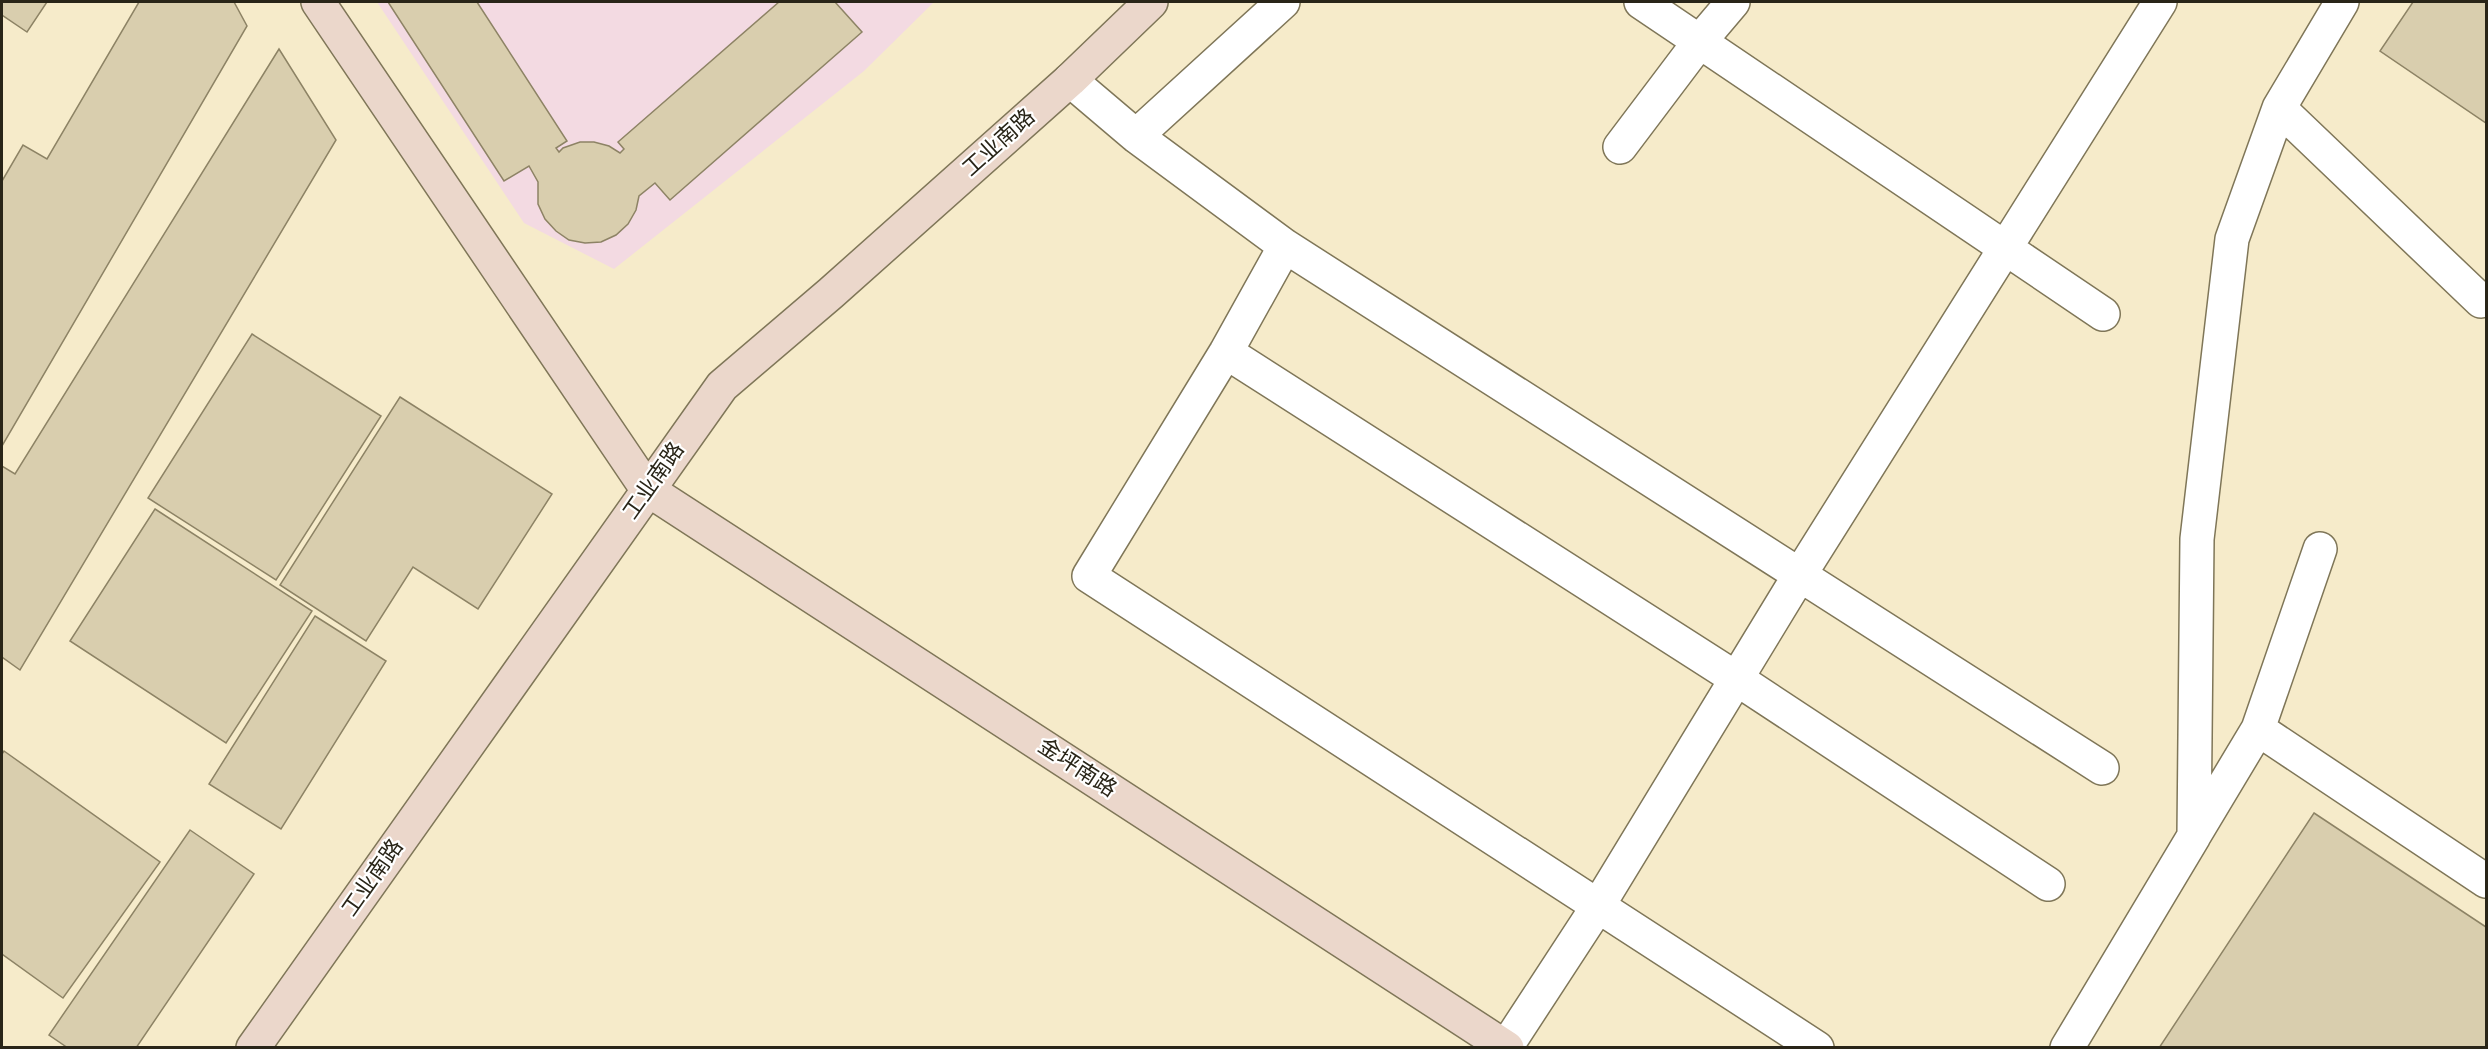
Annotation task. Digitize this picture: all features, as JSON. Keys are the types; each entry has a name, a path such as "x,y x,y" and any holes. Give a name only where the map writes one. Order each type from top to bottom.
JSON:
{"street":[{"path":"318,2 647,489"},
{"name":"工业南路","path":"253,1047 722,386 831,293 1070,80 1152,2"},
{"path":"1136,136 1283,2"},
{"path":"1641,2 2103,314"},
{"path":"1620,147 1700,41 1733,2"},
{"path":"1506,1047 1598,906 1799,576 2160,2"},
{"path":"2194,836 2198,538 2232,238 2279,108 2342,2"},
{"path":"1070,80 1136,136 1285,246 2102,768"},
{"path":"2279,108 2481,302"},
{"path":"1285,246 1226,352 1089,576 1817,1047"},
{"path":"1226,352 1737,679 2048,884"},
{"name":"金坪南路","path":"647,489 1506,1047"},
{"path":"2067,1047 2258,729 2320,549"},
{"path":"2258,729 2487,881"}],"shaded area":[{"path":"377,2 934,2 864,71 614,269 524,223"}],"building":[{"path":"2,2 47,2 27,32 2,15"},
{"path":"139,2 234,2 247,26 2,446 2,181 23,145 47,159"},
{"path":"388,2 477,2 567,141 556,148 559,152 563,148 580,142 594,142 609,146 620,153 624,149 618,142 779,2 835,2 862,32 670,200 655,183 639,196 636,210 628,224 616,235 601,242 585,243 569,240 545,219 538,204 538,182 529,166 504,181"},
{"path":"2413,2 2486,2 2486,123 2380,51"},
{"path":"279,49 336,140 20,670 2,657 2,466 15,474"},
{"path":"252,334 381,416 276,580 148,498"},
{"path":"400,397 552,494 478,609 413,567 366,641 280,585"},
{"path":"155,509 312,611 226,743 70,641"},
{"path":"315,616 386,661 281,829 209,784"},
{"path":"4,751 160,862 63,998 2,954 2,754"},
{"path":"2314,813 2486,927 2486,1048 2159,1048"},
{"path":"190,830 254,874 136,1048 68,1048 49,1035"}]}
